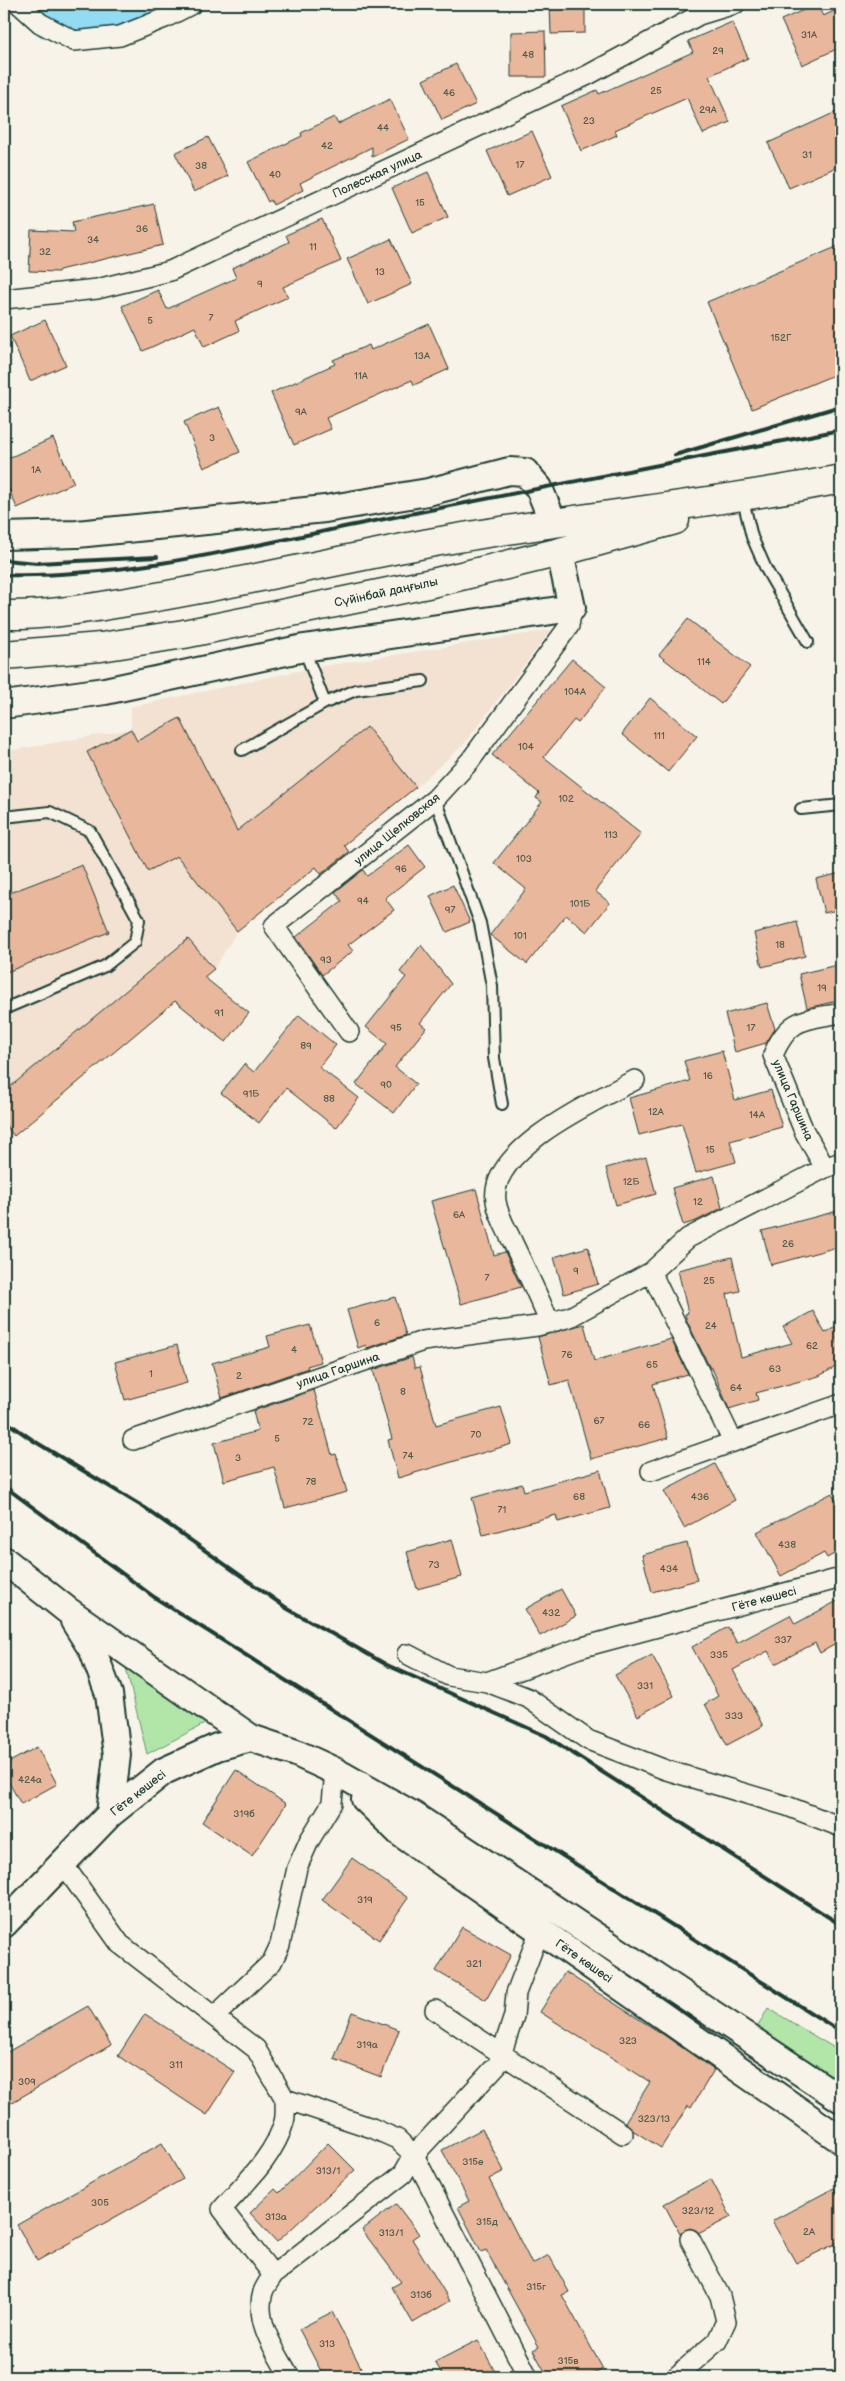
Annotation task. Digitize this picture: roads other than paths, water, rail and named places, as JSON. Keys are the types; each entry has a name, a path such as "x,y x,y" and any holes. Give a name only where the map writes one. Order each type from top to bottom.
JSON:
{"main road":[{"name":"Сүйінбай даңғылы","path":"4,615 95,607 177,594 424,544 553,522 752,497 841,479"},
{"name":"Сүйінбай даңғылы","path":"4,655 100,647 184,634 432,583 560,552 752,497"}],"street":[{"path":"19,4 40,23 74,41 120,36 166,18 192,4"},
{"name":"Полесская улица","path":"4,300 97,289 170,271 588,76 698,15 736,4"},
{"path":"4,536 77,534 325,509 428,492 509,471 525,472 539,488 553,522"},
{"path":"4,705 104,691 304,648 572,608 560,552"},
{"name":"улица Щелковская","path":"350,1032 274,926 435,799 470,761 569,626 572,608"},
{"name":"улица Гаршина","path":"132,1440 423,1341 537,1326 570,1317 651,1272 688,1238 833,1165 804,1131 773,1055 782,1035 801,1020 841,1012"},
{"path":"550,1323 500,1214 496,1200 499,1178 511,1158 559,1121 635,1080"},
{"path":"651,1272 733,1442"},
{"path":"651,1471 841,1404"},
{"path":"4,1560 67,1610 251,1738"},
{"name":"Гёте көшесі","path":"487,1682 579,1648 841,1578"},
{"path":"67,1610 93,1651 108,1694 117,1755 110,1814"},
{"path":"407,1654 449,1676 487,1682 528,1698 588,1740 666,1770 787,1806 841,1827"},
{"name":"Гёте көшесі","path":"4,1924 110,1814 164,1771 217,1747 251,1738 296,1753 335,1771 413,1815 841,2099"},
{"path":"215,2016 272,1962 280,1945 297,1868 309,1841 332,1803 335,1771"},
{"name":"Гёте көшесі","path":"335,1771 400,1833 841,2140"},
{"path":"63,1864 120,1944 256,2049 285,2099 284,2121 274,2145 262,2164 222,2209 273,2275"},
{"path":"290,2377 266,2332 261,2315 263,2292 273,2275 404,2174 414,2155 498,2064 514,2016 516,1993 540,1930"},
{"path":"435,2010 623,2134"},
{"path":"285,2099 372,2128 397,2140 414,2155 528,2377"},
{"path":"676,2377 717,2341 726,2321 720,2296 690,2239"}],"lane":[{"path":"752,497 752,537 766,569 808,642"},
{"path":"304,648 325,703"},
{"path":"242,750 325,703 356,690 423,681"},
{"path":"435,799 480,923 492,986 494,1058 502,1104"},
{"path":"801,809 841,805"},
{"path":"4,816 50,812 90,831 139,920 136,942 105,966 4,1009"}],"waterway":[{"path":"38,4 50,17 94,24 135,4"}],"railway":[{"path":"675,455 841,406"},
{"path":"4,575 94,572 182,560 539,488 841,430"},
{"path":"4,560 37,563 157,557"},
{"path":"4,1420 34,1441 145,1508 288,1609 387,1665 546,1736 841,1925"},
{"path":"4,1486 154,1597 841,2032"}]}
